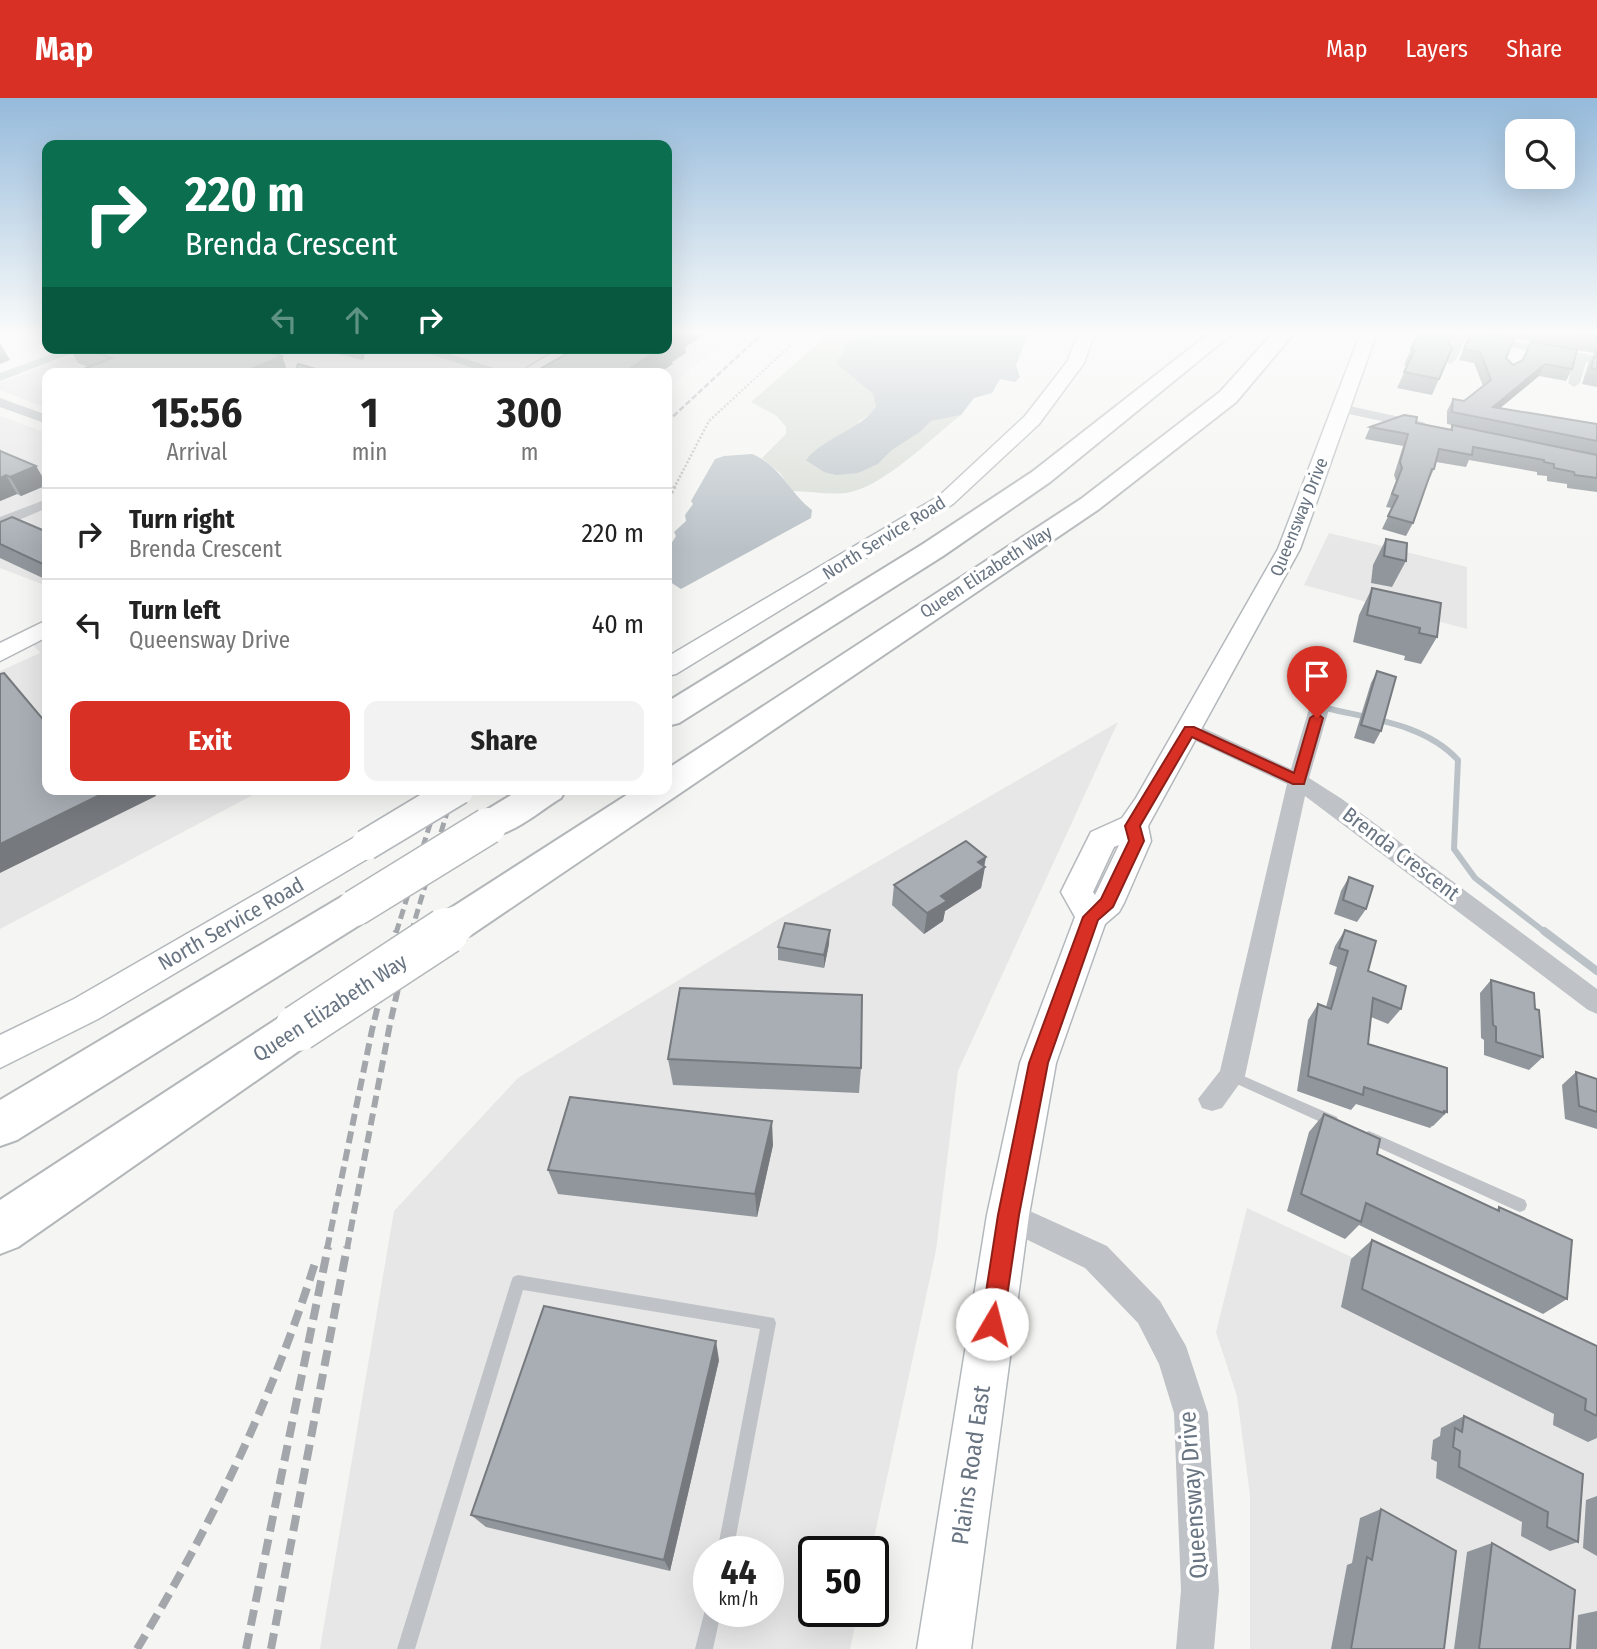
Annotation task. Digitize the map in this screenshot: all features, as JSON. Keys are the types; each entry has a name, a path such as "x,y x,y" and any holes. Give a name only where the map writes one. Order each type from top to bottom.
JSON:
{"highway":[{"path":"672,713 933,550 1041,477 1133,404"},
{"name":"Queen Elizabeth Way","path":"672,783 1090,504 1218,404"},
{"path":"0,1125 539,795"},
{"name":"Queen Elizabeth Way","path":"0,1229 298,1028 653,795"}],"main road":[{"name":"North Service Road","path":"672,665 946,500 1032,420 1044,404"},
{"name":"Queensway Drive","path":"1189,730 1290,550 1341,404"},
{"path":"0,653 42,630"},
{"name":"Plains Road East","path":"944,1649 1008,1215 1038,1063 1091,917 1108,903 1136,841 1133,826 1189,730"},
{"name":"North Service Road","path":"0,1052 86,1009 449,795"}],"street":[{"path":"6,404 42,418"},
{"path":"1340,408 1434,428"},
{"path":"0,523 42,505"},
{"path":"1212,1099 1232,1076 1298,781 1324,692"},
{"name":"Brenda Crescent","path":"1189,730 1298,781 1365,826 1597,1003"},
{"name":"Queensway Drive","path":"1008,1215 1096,1257 1149,1312 1174,1358 1191,1413 1200,1590 1195,1649"}],"lane":[{"path":"1232,1076 1520,1205"},
{"path":"406,1649 518,1282 769,1323 728,1536"},
{"path":"704,1649 709,1627"}],"path":[{"path":"672,492 697,440 709,421 727,404"}],"shaded area":[{"path":"755,404 876,404 872,413 858,422 878,464 931,421 961,415 891,472 861,489 846,493 792,491 780,473 762,458 786,434 786,427 777,416"},
{"path":"969,404 961,415 931,421 878,464 858,473 836,475 824,472 806,460 823,445 863,420 876,406"},
{"path":"0,416 42,431 42,584 0,568"},
{"path":"752,454 762,459 812,510 811,518 681,589 672,583 672,542 676,536 674,532 686,521 685,515 693,504 691,501 715,459"},
{"path":"1329,533 1467,567 1467,629 1304,585"},
{"path":"42,638 42,795 253,795 0,929 0,671 40,653 32,643"},
{"path":"1118,722 958,1071 936,1250 874,1536 798,1536 798,1627 855,1627 850,1649 320,1649 394,1211 518,1078 779,919"},
{"path":"1247,1208 1597,1372 1597,1649 1250,1649 1250,1495 1237,1396 1216,1332"}],"building":[{"path":"1453,404 1496,404 1493,407 1597,424 1597,441 1452,412"},
{"path":"1404,415 1417,417 1416,423 1452,430 1452,425 1597,455 1597,478 1554,468 1554,464 1544,460 1473,447 1472,455 1439,449 1413,523 1388,516 1398,496 1392,494 1402,468 1400,462 1408,434 1370,427"},
{"path":"0,451 36,466 10,477 6,475 0,478"},
{"path":"12,517 42,530 42,564 0,544 0,522"},
{"path":"1386,539 1407,543 1406,561 1384,556"},
{"path":"1372,588 1441,603 1437,637 1419,633 1420,628 1367,615"},
{"path":"1377,671 1396,677 1381,731 1361,725"},
{"path":"4,673 42,718 42,795 100,795 0,844 0,674"},
{"path":"966,841 986,857 978,862 985,867 941,896 947,901 927,913 894,885"},
{"path":"1349,877 1373,886 1366,909 1343,900"},
{"path":"785,923 830,930 824,955 778,947"},
{"path":"1345,930 1376,941 1368,971 1406,986 1401,1009 1373,998 1368,1044 1447,1068 1447,1112 1364,1087 1363,1095 1308,1076 1318,1004 1331,1009 1348,951 1339,948"},
{"path":"1491,980 1534,993 1535,1009 1539,1010 1543,1057 1496,1042"},
{"path":"680,988 862,995 861,1068 668,1059"},
{"path":"1576,1072 1597,1079 1597,1112 1579,1106"},
{"path":"570,1097 772,1121 755,1194 548,1170"},
{"path":"1324,1114 1380,1139 1377,1154 1499,1211 1499,1207 1572,1240 1567,1299 1366,1203 1361,1222 1301,1194"},
{"path":"1372,1240 1597,1346 1597,1416 1585,1410 1586,1399 1362,1289"},
{"path":"544,1306 716,1341 664,1560 471,1515"},
{"path":"1464,1416 1583,1474 1578,1542 1547,1527 1548,1512 1459,1467 1460,1451 1453,1447 1455,1428 1462,1432"},
{"path":"1381,1509 1456,1551 1444,1649 1351,1649 1367,1557 1372,1560"},
{"path":"1492,1543 1575,1590 1570,1649 1479,1649"}],"waterway":[{"path":"1326,708 1414,731 1430,738 1458,760 1454,849 1475,878 1546,933"},
{"path":"1544,931 1597,971"}],"railway":[{"path":"672,417 686,404"},
{"path":"396,933 439,795"},
{"path":"411,933 452,795"},
{"path":"327,1249 372,1030 396,931"},
{"path":"347,1249 390,1024 411,931"},
{"path":"246,1649 328,1247"},
{"path":"271,1649 347,1247"},
{"path":"137,1649 190,1556 238,1461 279,1364 315,1263"}],"route":[{"path":"992,1324 1008,1215 1038,1063 1091,917 1108,903 1136,841 1133,826 1189,730 1298,781 1317,718"}]}
